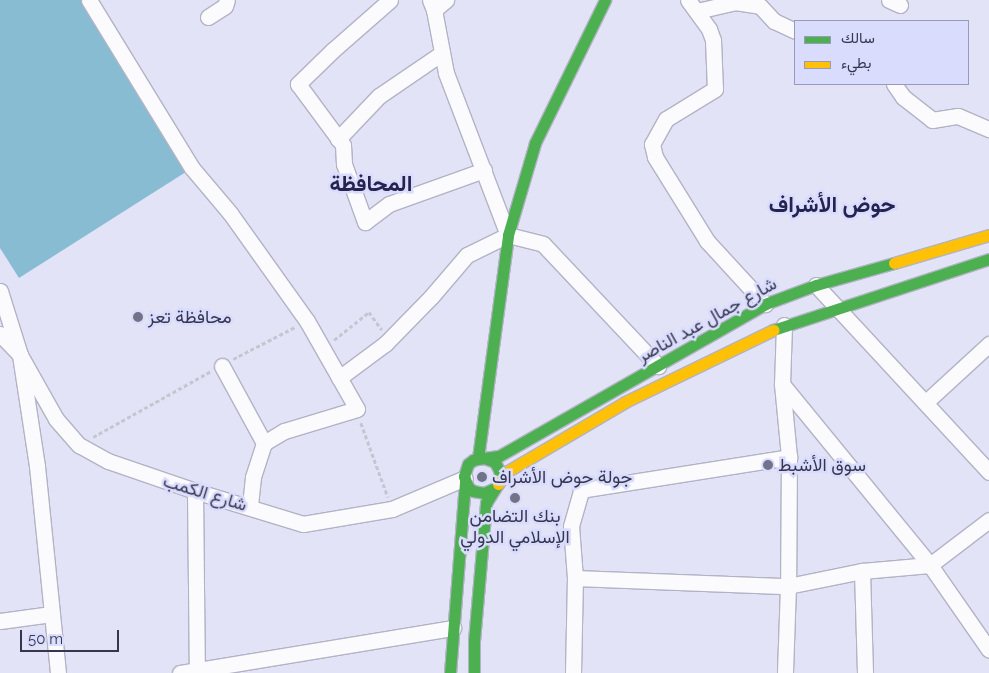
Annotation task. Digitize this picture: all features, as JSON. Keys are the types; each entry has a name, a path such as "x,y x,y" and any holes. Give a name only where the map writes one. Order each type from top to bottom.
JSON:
{"main road":[{"path":"481,458 508,236 535,143 605,0"},
{"name":"شارع جمال عبد الناصر","path":"481,458 499,456 765,304 816,285 989,236"},
{"name":"شارع جمال عبد الناصر","path":"496,486 508,471 625,402 784,325 989,259"},
{"path":"450,673 465,480 468,464 481,458 490,459 498,467 500,478 486,503 474,641 474,673"},
{"path":"465,480 468,487 478,493 484,493 496,486"}],"street":[{"path":"89,0 192,168 230,213 307,321 357,409 284,431 264,443 253,477 250,507"},
{"path":"208,17 226,6 227,0"},
{"path":"390,0 333,50 298,84 344,145 344,164 365,222 389,204 484,170"},
{"path":"765,304 707,241 655,157 652,144 655,134 666,119 715,89 716,76 713,40 692,5 735,2 765,3 774,20 794,30"},
{"path":"437,3 446,73 508,236"},
{"path":"338,139 379,96 442,53"},
{"path":"895,85 903,97 932,120 958,116 989,130"},
{"path":"339,378 389,340 431,297 467,255 508,236 543,244 658,366"},
{"path":"816,285 989,472"},
{"path":"0,291 20,356 37,466 58,673"},
{"path":"784,325 782,384 789,457 785,673"},
{"name":"شارع الكمب","path":"0,334 20,356 56,419 79,445 108,461 195,491 303,524 392,509 465,480"},
{"path":"926,402 989,344"},
{"path":"222,366 264,443"},
{"path":"782,384 930,565 989,650"},
{"path":"573,673 574,578 571,526 581,490 789,457"},
{"path":"195,491 197,671"},
{"path":"574,578 788,586 862,571 930,565 989,520"},
{"path":"862,571 865,673"},
{"path":"0,621 52,614"},
{"path":"180,673 453,628"}],"path":[{"path":"323,348 369,312 389,340"},
{"path":"79,445 307,321"},
{"path":"357,409 392,509"}],"water":[{"path":"0,0 81,0 189,170 19,278 0,248"}],"traffic: fast":[{"path":"478,458 508,235 535,143 605,0"},
{"path":"773,330 989,259"},
{"path":"484,458 499,456 765,304 816,285 894,263"},
{"path":"474,673 474,641 486,503 498,484 500,472 495,462 484,458 473,460 468,464 464,476 468,487 473,491 484,493 495,488"},
{"path":"450,673 465,482"}],"traffic: slow":[{"path":"894,263 989,235"},
{"path":"498,484 508,471 625,402 773,330"}],"place":[{"name":"محافظة تعز","path":"138,317"},
{"name":"سوق الأشبط","path":"768,465"},
{"name":"جولة حوض الأشراف","path":"482,477"},
{"name":"بنك التضامن الإسلامي الدولي","path":"515,498"}],"district":[{"name":"المحافظة","path":"371,184"},
{"name":"حوض الأشراف","path":"832,205"}]}
